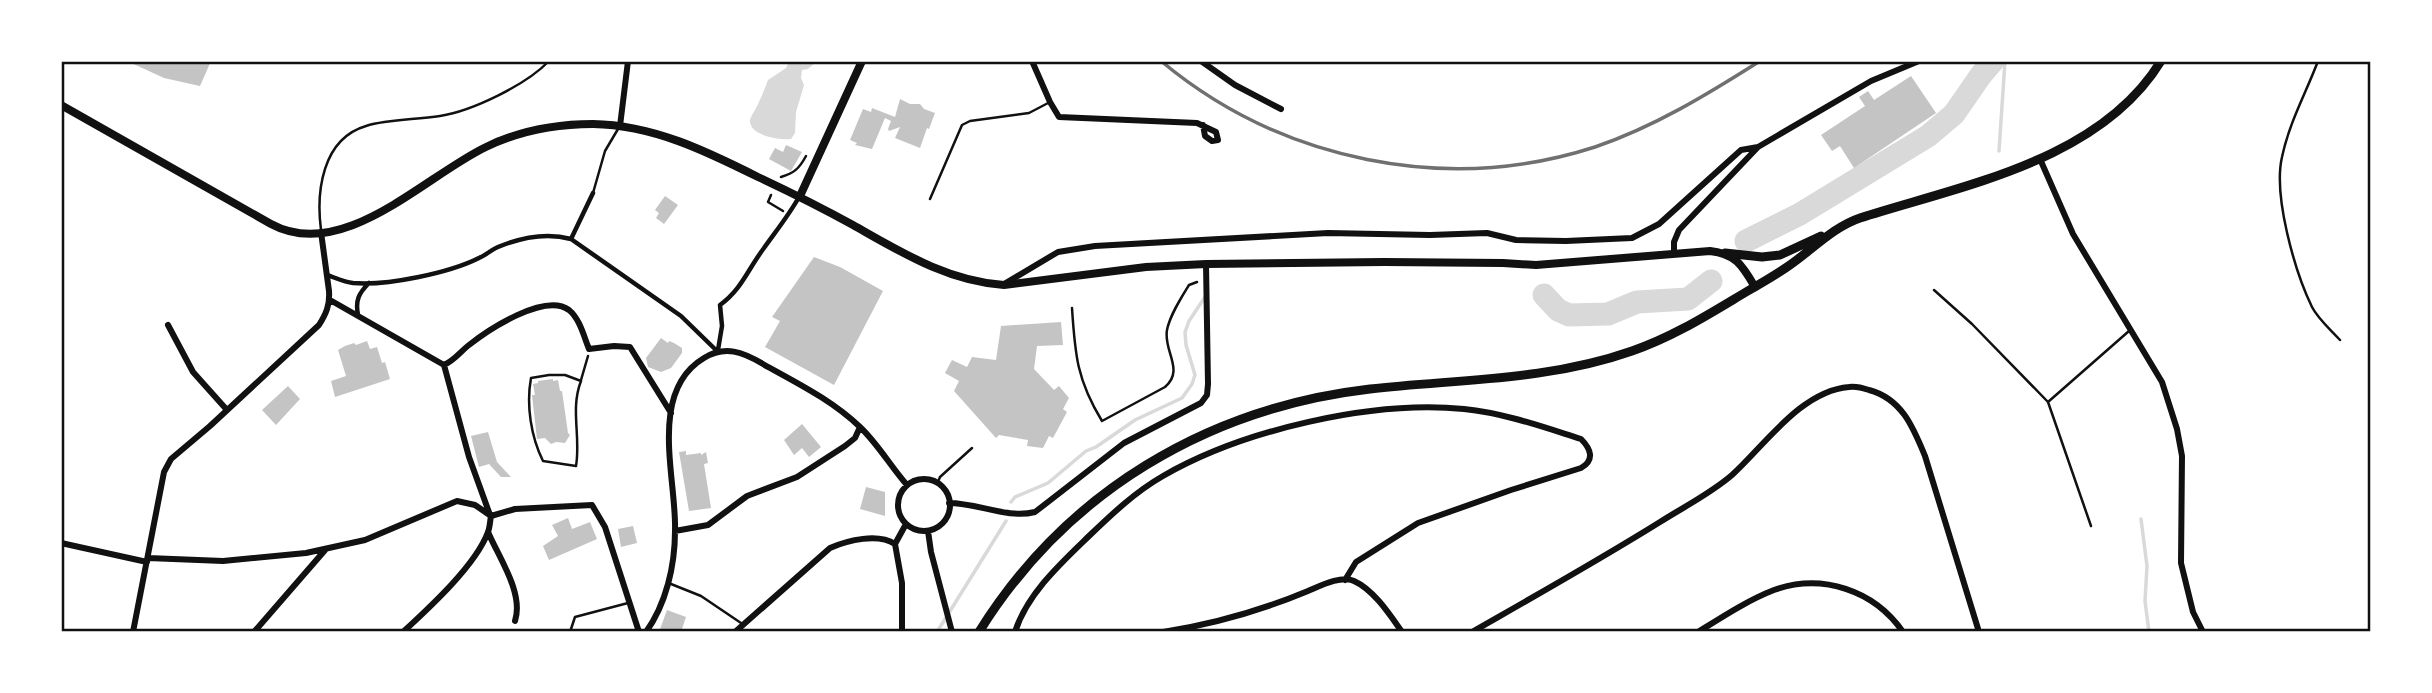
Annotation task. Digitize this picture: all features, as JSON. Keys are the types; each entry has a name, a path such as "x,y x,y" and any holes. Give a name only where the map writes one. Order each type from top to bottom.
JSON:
{"main road":[{"path":"800,196 862,61"},
{"path":"61,105 276,227 295,232 321,232 365,220 469,156 512,136 575,124 620,126 685,143 800,196 941,272 1003,285 1146,267 1206,264 1503,262 1536,265 1710,251 1762,257 1780,255 1857,219 1952,192 2040,159 2096,128 2123,107 2153,75 2161,61"},
{"path":"979,632 1008,589 1061,531 1120,480 1198,436 1254,414 1318,398 1369,389 1524,376 1590,365 1634,351 1694,324 1784,270 1839,228"},
{"path":"1725,253 1744,268 1755,287"}],"street":[{"path":"620,126 628,61"},
{"path":"1032,61 1059,117 1151,120 1203,125"},
{"path":"1200,61 1234,85 1280,109"},
{"path":"1674,253 1674,242 1679,230 1758,147 1871,81 1919,61"},
{"path":"1003,285 1058,252 1095,246 1328,233 1487,233 1516,240 1554,241 1632,238 1659,224 1741,150 1758,147"},
{"path":"2040,159 2073,234 2162,382 2178,429 2183,485 2181,564 2193,612 2203,632"},
{"path":"571,239 593,193"},
{"path":"718,351 722,326 720,305 736,294 762,250 800,196"},
{"path":"133,632 164,472 171,459 319,325 330,300 321,232"},
{"path":"327,275 342,281 370,282 441,274 481,258 496,248 524,238 547,234 571,239 681,316 718,351"},
{"path":"949,503 1022,514 1035,512 1124,443 1204,400 1208,384 1206,264"},
{"path":"359,318 356,306 359,293 370,282"},
{"path":"330,300 444,365 469,457 491,516 488,532 477,553 430,607 403,632"},
{"path":"444,365 453,361 494,326 527,310 551,307 568,309 575,317 589,349 630,347 671,412"},
{"path":"168,324 193,372 227,410"},
{"path":"646,632 655,619 673,564 676,531 668,452 671,412 676,393 695,363 718,351 741,352 829,402 860,427 907,485"},
{"path":"1472,632 1599,560 1710,492 1732,474 1774,431 1813,400 1830,390 1851,386 1882,394 1898,405 1914,428 1979,632"},
{"path":"1015,632 1041,587 1071,554 1133,496 1202,455 1260,435 1293,425 1391,408 1462,409 1502,415 1581,439 1590,449 1591,458 1587,465 1581,468 1418,523 1356,562 1345,580"},
{"path":"676,531 708,525 747,496 797,477 845,446 855,438 860,427"},
{"path":"924,479 937,484 943,488 949,503 948,515 944,521 928,531 906,524 899,507 903,490 917,480 924,479"},
{"path":"61,543 148,560 223,561 306,553 365,540 457,501 475,505 491,516"},
{"path":"491,516 515,509 592,505 605,527 639,632"},
{"path":"902,632 902,583 895,544 906,524"},
{"path":"928,531 952,632"},
{"path":"488,532 512,584 519,611 515,621"},
{"path":"735,632 830,548 846,541 881,538 895,544"},
{"path":"254,632 327,548"},
{"path":"1163,632 1239,617 1322,584 1345,580 1353,581 1381,603 1402,632"},
{"path":"1698,632 1773,590 1816,584 1841,586 1858,593 1882,607 1903,632"}],"lane":[{"path":"321,232 318,206 320,183 341,139 362,127 380,122 443,116 491,99 519,84 549,61"},
{"path":"930,198 962,125 970,121 1029,113 1050,102"},
{"path":"593,193 605,151 620,126"},
{"path":"1934,290 1972,324 2048,402 2091,526"},
{"path":"2048,402 2131,329"},
{"path":"937,484 940,477 972,448"},
{"path":"668,583 701,596 743,624"},
{"path":"570,632 575,617 628,603"}],"path":[{"path":"2318,61 2290,128 2281,160 2282,208 2298,269 2313,310 2340,340"},
{"path":"1072,308 1079,375 1086,395 1102,421 1169,384 1175,371 1168,348 1168,326 1189,285 1207,282"},
{"path":"581,381 565,375 531,378 528,392 533,435 543,461 576,466 579,448 576,393 581,381 589,349"}],"shaded area":[{"path":"785,61 817,61 808,69 802,70 804,85 796,112 795,133 791,139 773,138 760,133 754,130 750,120 768,80 786,68 788,64"}],"building":[{"path":"127,61 211,61 200,86 164,78"},
{"path":"1911,76 1936,113 1854,168 1840,146 1832,151 1821,135 1865,106 1859,97 1868,91 1874,100"},
{"path":"900,99 910,104 920,104 924,109 935,113 920,148 895,138 900,127 889,131 891,121 885,118 872,149 855,145 857,143 850,140 863,109 871,112 872,108 895,117"},
{"path":"786,145 802,152 791,171 769,159 775,148 783,152"},
{"path":"665,196 678,205 664,224 656,218 659,213 655,210"},
{"path":"814,257 840,267 883,291 834,385 765,347 780,321 772,317"},
{"path":"1061,322 1063,345 1037,346 1034,369 1054,390 1059,386 1069,398 1063,409 1067,412 1053,438 1049,436 1043,448 1027,446 1028,440 999,435 996,438 954,391 959,381 945,373 952,360 967,367 972,357 996,360 1001,326"},
{"path":"661,338 682,348 682,353 671,368 661,372 648,367 646,358"},
{"path":"367,341 370,349 377,347 390,379 335,397 331,381 346,376 338,350"},
{"path":"558,380 562,391 570,435 565,443 551,444 545,438 537,439 533,384"},
{"path":"288,386 300,399 276,425 262,410"},
{"path":"802,424 821,447 809,457 802,448 794,455 784,440"},
{"path":"488,432 497,462 511,477 501,477 489,464 479,467 471,436"},
{"path":"686,451 686,455 701,455 706,452 708,463 704,464 711,508 689,511 679,452"},
{"path":"866,487 885,492 885,516 860,509"},
{"path":"568,518 572,529 590,522 597,539 549,560 543,546 558,536 552,525"},
{"path":"633,526 637,543 621,547 618,529"},
{"path":"667,610 686,617 681,632 659,632"}],"waterway":[{"path":"1746,241 1800,214 1928,136 1954,114 1993,61"},
{"path":"1999,151 2005,61"},
{"path":"1544,295 1558,310 1569,315 1608,314 1637,302 1688,299 1711,281"},
{"path":"1011,502 1015,497 1048,483 1086,451 1135,420 1182,398 1195,375 1185,332 1205,297"},
{"path":"2141,519 2147,566 2145,601 2149,632"},
{"path":"937,632 1006,521"}],"railway":[{"path":"1161,61 1208,95 1258,123 1312,145 1367,160 1424,167 1481,168 1538,161 1617,139 1680,109 1760,61"}]}
